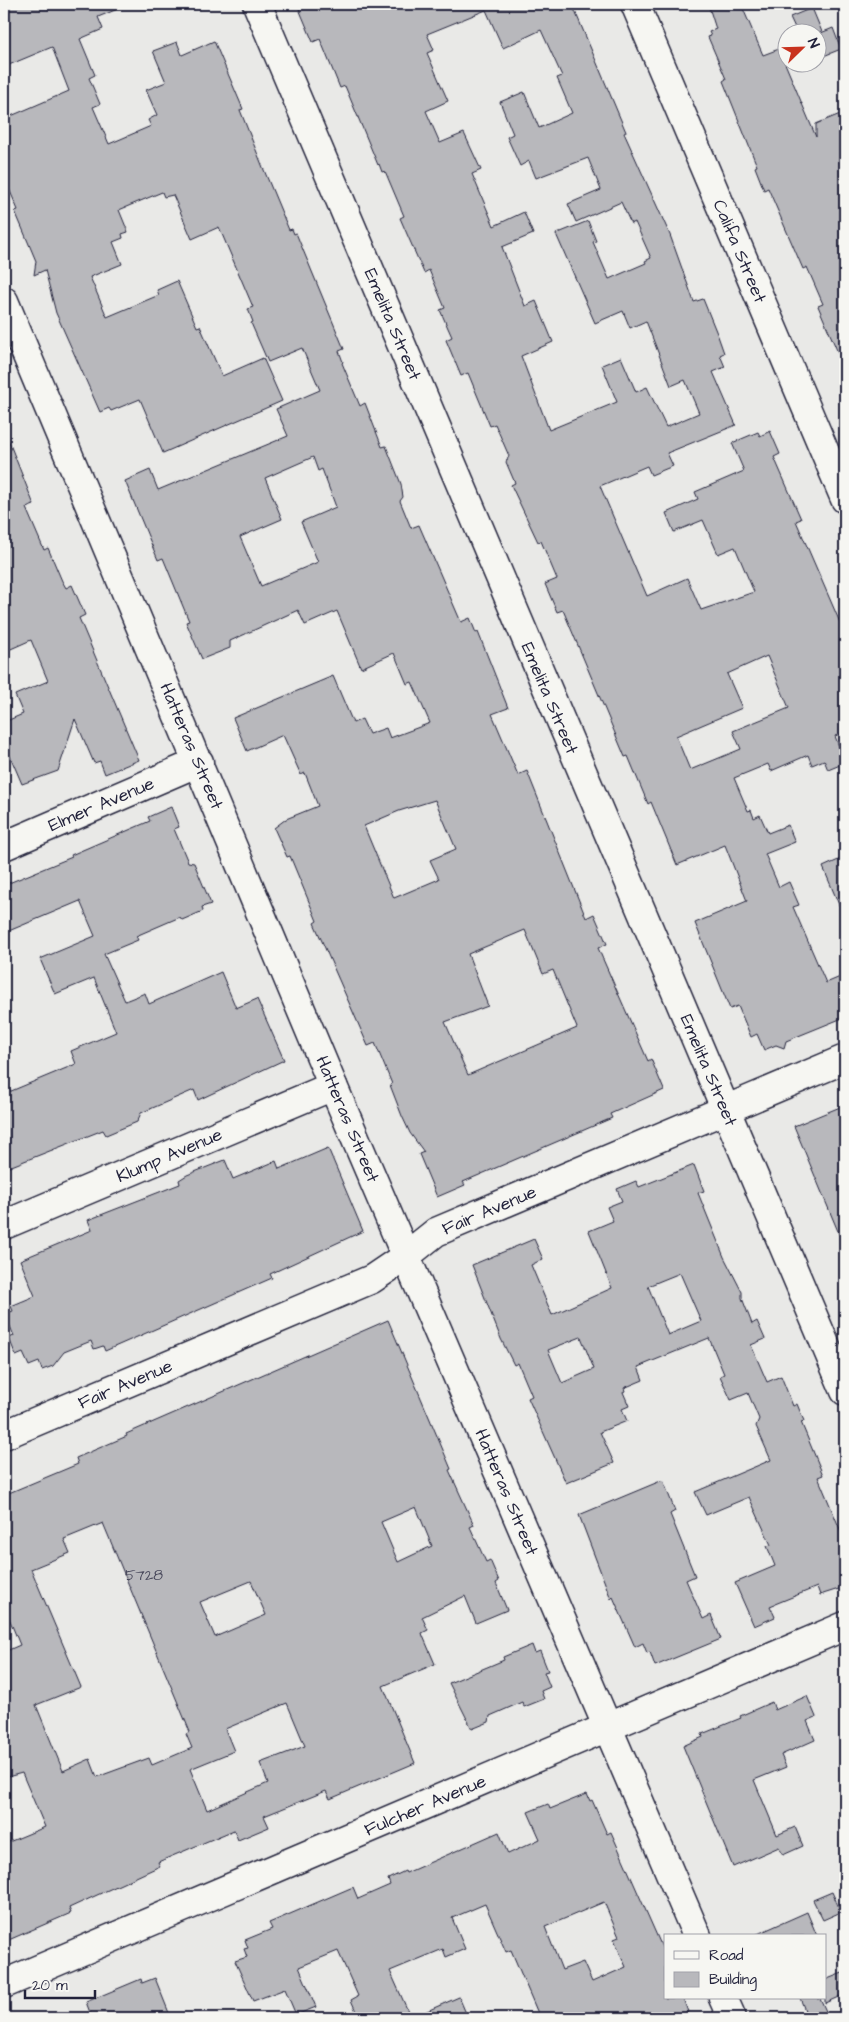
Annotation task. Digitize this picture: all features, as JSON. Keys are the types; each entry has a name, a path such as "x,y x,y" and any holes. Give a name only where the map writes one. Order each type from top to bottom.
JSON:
{"street":[{"name":"Emelita Street","path":"256,4 845,1391"},
{"name":"Califa Street","path":"635,4 845,499"},
{"name":"Hatteras Street","path":"4,301 406,1256 696,1934"},
{"name":"Elmer Avenue","path":"4,846 199,762"},
{"name":"Fair Avenue","path":"4,1435 372,1279 406,1256 436,1232 845,1059"},
{"name":"Klump Avenue","path":"4,1225 334,1086"},
{"name":"Fulcher Avenue","path":"4,1984 845,1626"},
{"path":"724,2000 732,2018"}],"building":[{"path":"4,4 130,4 98,17 103,29 80,39 95,75 89,78 100,104 93,107 109,144 151,126 148,120 157,115 146,90 166,82 153,51 177,42 182,55 214,41 243,109 240,110 289,230 292,229 294,234 296,233 344,349 339,351 342,363 360,406 365,403 382,447 386,446 401,484 403,497 400,501 411,528 419,525 461,622 470,618 476,633 478,632 508,708 492,714 518,775 527,771 586,918 594,914 607,944 598,948 648,1061 651,1059 664,1090 610,1114 612,1118 463,1182 465,1185 437,1197 419,1154 424,1152 410,1133 402,1116 390,1085 392,1084 375,1043 368,1046 314,923 317,921 290,856 287,857 274,828 286,819 318,806 305,773 301,775 283,735 247,751 233,718 333,676 353,723 362,719 369,734 386,728 390,738 430,723 412,682 407,684 394,653 361,668 337,611 305,625 298,610 230,641 230,648 202,659 186,622 189,621 163,558 158,560 125,481 150,470 158,490 288,436 276,409 320,390 302,348 268,362 251,323 253,322 248,309 253,307 219,227 192,239 173,195 164,197 162,192 119,210 128,232 122,234 123,238 113,242 122,264 90,277 107,317 159,295 157,290 177,281 197,327 200,326 222,376 263,358 282,401 163,453 140,399 111,411 109,408 100,412 56,313 45,270 34,275 36,261 15,211 18,210 4,177 4,119 69,91 52,47 4,67","holes":["313,457 318,471 322,469 336,507 301,522 318,562 261,586 240,537 282,519 265,478","435,800 456,849 430,860 439,879 394,898 364,826 399,811","525,930 543,974 553,970 577,1028 468,1075 445,1022 488,1006 468,954"]},
{"path":"297,4 572,4 626,132 624,133 670,235 694,302 703,299 718,336 724,353 720,355 725,367 713,372 736,425 667,453 673,466 651,475 647,466 600,486 647,596 687,578 701,610 754,592 735,547 718,554 703,520 674,532 666,513 698,499 695,492 744,471 732,443 758,432 760,436 770,431 780,454 774,457 801,519 796,521 845,634 845,732 835,736 845,763 828,770 824,760 812,765 808,755 771,771 768,764 734,778 748,811 751,810 754,818 760,815 768,833 788,825 795,842 765,854 779,887 789,882 799,905 793,907 826,983 845,975 845,1017 786,1041 784,1048 776,1045 764,1050 757,1034 751,1037 738,1006 730,1009 695,923 747,901 725,845 677,865 651,802 648,804 628,756 625,757 563,610 557,612 545,584 557,579 541,541 538,542 511,485 515,483 506,462 509,456 495,424 490,426 468,373 461,376 446,340 452,337 440,310 445,308 429,270 424,273 400,218 404,216 385,171 382,172 378,165 345,86 340,88 320,39 313,42","holes":["486,10 503,48 541,30 562,76 557,78 572,113 539,128 524,92 500,102 513,134 507,137 520,166 529,161 536,178 588,158 601,190 568,204 576,222 621,202 631,224 635,222 651,258 645,261 646,263 609,279 593,242 596,241 588,221 556,234 595,323 623,311 630,328 646,321 671,386 685,380 699,413 666,427 647,387 636,392 621,357 602,365 617,402 549,430 521,356 553,342 536,301 525,306 502,247 533,234 524,212 494,226 472,174 481,170 464,133 440,143 426,111 448,101 427,53 434,50 427,34","767,656 789,708 733,731 741,749 690,770 676,736 742,708 727,674"]},
{"path":"708,4 741,4 763,55 776,50 776,72 789,72 816,137 816,124 845,112 845,369 818,306 823,304 807,267 803,269 768,188 764,190 755,167 757,166 723,81 726,79 708,37 711,36 709,32 716,29"},
{"path":"812,8 818,22 792,22 790,17"},
{"path":"833,28 841,49 826,55 826,31"},
{"path":"4,429 34,505 26,508 44,550 48,548 66,588 72,585 85,615 79,618 139,760 105,774 100,761 94,763 75,719 58,771 22,784 4,742 4,722 23,714 15,695 48,681 31,640 4,652"},
{"path":"171,807 179,827 174,829 188,862 194,863 211,904 202,907 203,911 182,920 180,917 136,936 138,940 104,954 125,1001 145,993 149,1004 221,972 236,1008 257,999 284,1060 198,1100 194,1090 141,1113 137,1122 106,1135 103,1130 4,1169 4,1094 76,1064 71,1051 116,1032 94,978 55,994 40,959 95,936 80,901 4,933 4,885 72,857 71,855 150,821 148,817"},
{"path":"845,857 845,919 823,867"},
{"path":"845,1105 845,1248 794,1126"},
{"path":"328,1148 363,1231 270,1274 272,1278 105,1351 103,1346 94,1349 91,1341 64,1352 53,1366 42,1370 39,1362 29,1366 23,1353 16,1356 9,1338 14,1336 5,1314 13,1311 11,1306 35,1296 20,1260 92,1230 88,1220 180,1184 179,1180 187,1175 225,1160 233,1179 276,1161 279,1169"},
{"path":"694,1165 704,1191 698,1193 724,1257 742,1292 742,1298 752,1324 757,1321 765,1339 751,1345 767,1382 781,1376 793,1406 797,1404 804,1421 801,1422 823,1475 818,1477 845,1541 845,1587 820,1595 817,1587 770,1606 775,1617 754,1626 735,1583 775,1566 767,1546 771,1545 749,1497 706,1515 695,1492 771,1460 756,1426 759,1419 748,1393 731,1400 720,1376 724,1374 709,1338 638,1367 643,1380 624,1388 625,1391 623,1392 629,1406 622,1409 627,1421 600,1432 614,1463 566,1483 528,1398 532,1396 518,1363 514,1365 501,1339 472,1265 534,1239 543,1259 531,1265 552,1315 612,1288 589,1231 613,1221 607,1207 622,1201 617,1189 636,1181 639,1187","holes":["680,1273 701,1321 668,1335 648,1286","581,1337 594,1369 562,1383 548,1350"]},
{"path":"388,1320 451,1469 449,1470 474,1525 470,1527 486,1562 490,1560 499,1581 496,1583 507,1610 476,1623 465,1596 422,1617 428,1630 422,1633 435,1664 383,1686 415,1763 330,1799 326,1791 264,1816 269,1827 238,1840 234,1830 158,1862 160,1866 69,1908 71,1913 4,1942 4,1844 45,1827 22,1773 4,1778 4,1652 20,1645 4,1606 4,1495 78,1464 76,1458 127,1436 126,1434","holes":["416,1507 432,1546 398,1562 381,1522","103,1523 190,1732 186,1734 192,1748 152,1765 149,1758 97,1777 90,1759 63,1771 36,1705 81,1687 31,1569 70,1553 64,1539","251,1581 266,1615 215,1637 200,1602","287,1703 305,1746 260,1763 268,1783 207,1810 190,1769 234,1751 225,1729"]},
{"path":"663,1480 675,1511 670,1514 695,1576 686,1580 703,1619 711,1615 721,1639 655,1666 650,1652 647,1653 643,1643 635,1647 613,1597 611,1599 579,1515"},
{"path":"532,1645 535,1653 540,1651 548,1671 544,1672 550,1687 541,1691 544,1699 524,1707 522,1702 490,1716 489,1722 472,1729 449,1683 504,1660 503,1657"},
{"path":"807,1696 816,1717 807,1721 815,1740 781,1755 786,1767 754,1780 777,1835 795,1827 803,1846 783,1855 779,1847 733,1867 683,1746 703,1737 702,1734 741,1718 740,1716 772,1702 775,1710"},
{"path":"587,1794 590,1801 592,1800 607,1834 611,1832 664,1952 664,2000 684,2000 688,2012 683,2014 685,2018 540,2018 511,1950 506,1952 485,1904 452,1918 465,1949 446,1957 443,1949 390,1971 411,2018 359,2018 351,2000 358,1996 338,1951 299,1967 316,2007 296,2015 285,1989 253,2001 235,1961 247,1957 244,1949 248,1948 245,1940 272,1929 269,1923 353,1887 358,1899 390,1885 388,1879 499,1832 508,1854 540,1839 528,1812 548,1804 550,1809","holes":["604,1902 619,1937 614,1939 626,1967 592,1982 583,1962 562,1970 545,1927"]},
{"path":"832,1892 841,1912 823,1920 813,1900"},
{"path":"807,1912 816,1934 758,1934"},
{"path":"845,1972 845,1994 825,2003 826,1980"},
{"path":"155,1978 171,2018 92,2018 86,2002 141,1979 142,1983"},
{"path":"459,1997 468,2018 411,2018"},
{"path":"801,2000 821,2000 829,2018 808,2018"}]}
